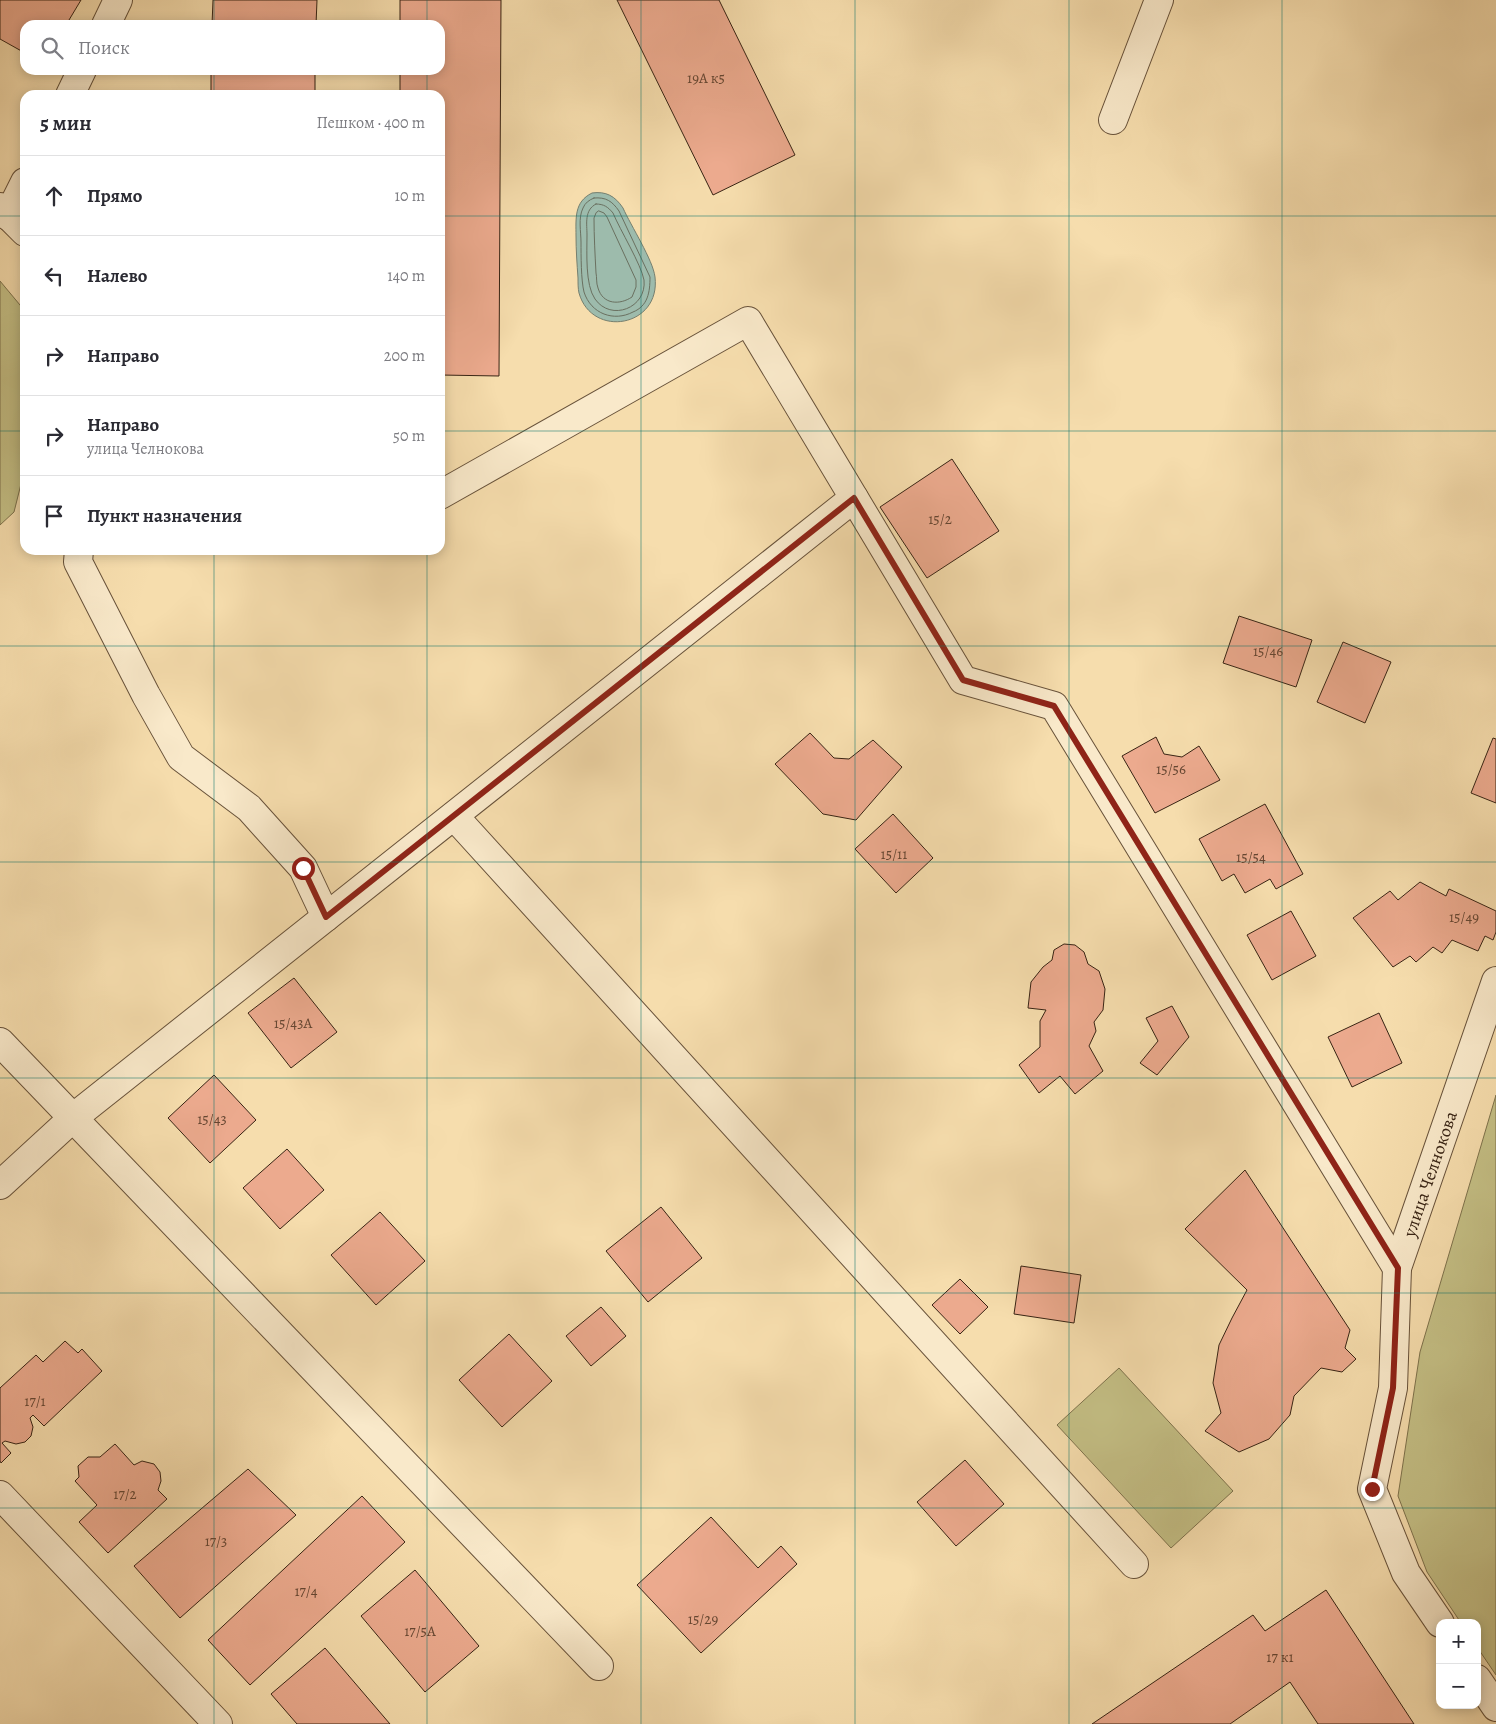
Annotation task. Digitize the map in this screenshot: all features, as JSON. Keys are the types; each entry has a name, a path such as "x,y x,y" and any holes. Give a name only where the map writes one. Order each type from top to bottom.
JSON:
{"street":[{"path":"108,20 118,0"},
{"path":"1113,120 1159,0"},
{"path":"72,90 80,75"},
{"path":"11,218 20,195"},
{"path":"445,492 748,321 963,680 1054,706 1398,1268"},
{"path":"0,1185 74,1117 854,498"},
{"path":"79,555 78,562 146,695 181,757 249,808 303,868 326,917"},
{"path":"454,816 1134,1564"},
{"name":"улица Челнокова","path":"1437,1619 1406,1573 1372,1489 1393,1388 1398,1268 1496,981"},
{"path":"0,1042 599,1666"},
{"path":"0,1495 218,1724"},
{"path":"1481,1685 1496,1707"}],"shaded area":[{"path":"0,281 20,305 20,488 14,512 0,525"},
{"path":"1496,1095 1496,1675 1481,1653 1481,1619 1458,1619 1427,1572 1398,1496 1420,1352"},
{"path":"1119,1368 1233,1491 1171,1548 1057,1425"}],"water":[{"path":"592,193 606,194 613,197 623,208 646,252 655,277 654,294 647,307 637,316 624,321 610,321 597,317 586,308 579,293 576,217 582,201"}],"building":[{"path":"0,0 81,0 69,20 20,20 20,50 0,39"},
{"path":"213,0 317,0 316,20 212,20"},
{"path":"400,0 501,0 499,376 445,375 445,90 400,90 400,75 445,75 445,20 400,20"},
{"path":"617,0 719,0 795,155 713,195"},
{"path":"211,75 315,75 315,90 211,90"},
{"path":"952,459 999,531 927,578 880,507"},
{"path":"1239,616 1312,640 1296,687 1223,663"},
{"path":"1343,642 1391,662 1365,723 1317,702"},
{"path":"810,733 834,758 849,759 873,740 902,767 856,820 823,814 775,764"},
{"path":"1156,737 1164,754 1182,757 1199,746 1220,780 1155,813 1122,756"},
{"path":"1493,738 1496,739 1496,803 1471,793"},
{"path":"1265,804 1303,874 1276,889 1270,879 1245,893 1234,874 1222,881 1199,839"},
{"path":"893,814 933,858 896,893 855,849"},
{"path":"1420,882 1446,896 1449,889 1496,911 1496,932 1493,940 1485,936 1478,951 1452,940 1442,953 1433,947 1416,962 1410,956 1393,967 1353,918 1390,891 1398,900"},
{"path":"1291,911 1316,956 1272,980 1247,935"},
{"path":"1064,944 1075,945 1084,952 1088,964 1099,971 1105,989 1103,1010 1094,1022 1096,1031 1089,1046 1103,1071 1075,1094 1060,1076 1039,1093 1019,1065 1040,1047 1040,1021 1046,1010 1028,1008 1031,982 1043,967 1052,960 1054,950"},
{"path":"294,978 337,1032 291,1068 248,1013"},
{"path":"1172,1006 1189,1037 1157,1075 1140,1063 1158,1041 1146,1018"},
{"path":"1379,1013 1402,1063 1352,1087 1328,1037"},
{"path":"214,1075 256,1120 210,1163 168,1118"},
{"path":"287,1149 324,1190 280,1229 243,1188"},
{"path":"1245,1170 1350,1330 1345,1348 1356,1359 1342,1372 1321,1368 1294,1396 1290,1415 1269,1439 1239,1452 1205,1431 1221,1413 1213,1383 1219,1345 1247,1290 1185,1229"},
{"path":"661,1207 702,1258 648,1302 606,1251"},
{"path":"380,1212 425,1261 376,1305 331,1255"},
{"path":"1021,1266 1081,1275 1074,1323 1014,1314"},
{"path":"960,1279 988,1307 960,1334 932,1305"},
{"path":"601,1307 626,1336 591,1366 566,1336"},
{"path":"509,1334 552,1381 502,1427 459,1380"},
{"path":"65,1341 78,1353 82,1349 102,1371 44,1426 33,1415 30,1418 33,1427 31,1436 25,1442 16,1444 5,1441 2,1443 11,1453 1,1463 0,1388 36,1355 43,1362"},
{"path":"115,1444 134,1465 142,1461 154,1464 160,1472 161,1481 158,1490 167,1499 108,1553 79,1522 97,1505 75,1481 79,1477 78,1466 88,1457 100,1457"},
{"path":"965,1460 1004,1504 956,1546 917,1502"},
{"path":"248,1469 296,1515 180,1618 134,1566"},
{"path":"362,1496 405,1542 250,1685 208,1640"},
{"path":"711,1517 758,1568 781,1546 797,1564 701,1653 637,1585"},
{"path":"415,1570 479,1646 425,1692 361,1616"},
{"path":"1326,1590 1414,1724 1318,1724 1290,1682 1230,1724 1092,1724 1253,1615 1265,1631"},
{"path":"325,1648 390,1724 297,1724 271,1694"}],"route":[{"path":"303,868 326,917 854,498 963,680 1054,706 1398,1268 1393,1388 1372,1489"}]}
